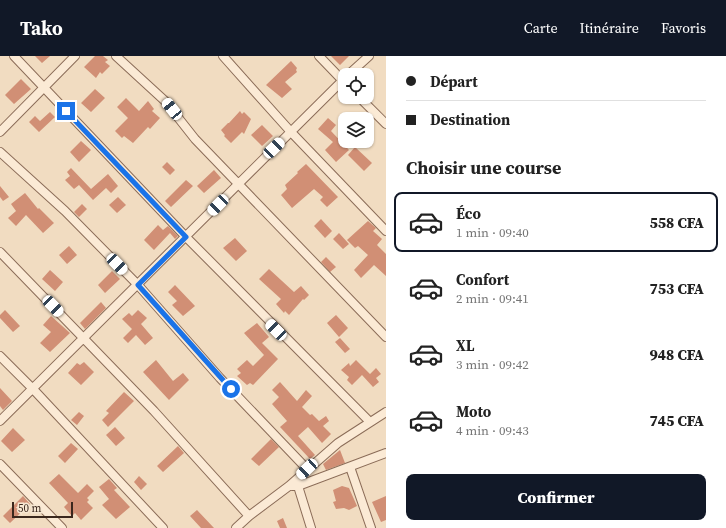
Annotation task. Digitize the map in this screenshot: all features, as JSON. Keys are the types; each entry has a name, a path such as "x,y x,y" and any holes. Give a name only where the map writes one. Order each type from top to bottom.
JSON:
{"street":[{"path":"14,56 186,237 370,422"},
{"path":"0,132 75,56"},
{"path":"116,56 165,101 195,138 386,337"},
{"path":"223,56 291,132 386,231"},
{"path":"319,56 338,73"},
{"path":"356,68 369,56"},
{"path":"0,422 338,86"},
{"path":"366,104 386,124"},
{"path":"0,152 66,211 138,285 220,378 307,469"},
{"path":"0,252 154,411 246,522"},
{"path":"0,356 33,389 163,528"},
{"path":"236,528 294,486 307,469 338,442 386,412"},
{"path":"294,486 386,453"},
{"path":"0,464 62,528"},
{"path":"350,467 371,528"},
{"path":"294,486 311,528"}],"building":[{"path":"35,56 50,56 42,63"},
{"path":"95,56 103,56 108,60 105,62 110,66 102,74 100,72 96,78 84,67"},
{"path":"331,56 349,56 340,65"},
{"path":"291,61 297,68 297,72 285,82 292,89 282,98 266,85"},
{"path":"21,79 31,89 14,104 5,95"},
{"path":"95,89 105,98 91,112 81,103"},
{"path":"126,98 139,111 148,101 154,109 152,111 160,118 150,129 148,127 133,143 124,136 122,138 115,131 128,118 117,107"},
{"path":"240,111 242,114 244,112 251,119 244,134 242,132 231,143 224,136 225,135 221,130"},
{"path":"50,112 55,117 39,132 29,122 35,116 40,121"},
{"path":"328,118 336,125 331,131 338,138 338,148 347,148 349,150 336,162 325,150 333,142 318,129"},
{"path":"262,125 273,136 262,146 251,135"},
{"path":"81,141 91,150 79,162 70,152"},
{"path":"354,148 356,148 372,163 364,171 348,155"},
{"path":"167,162 175,170 170,175 162,167"},
{"path":"306,164 338,197 327,207 320,200 323,197 314,189 292,208 281,195 287,189 285,185"},
{"path":"71,168 91,189 108,174 118,186 111,193 106,188 93,200 79,185 74,189 65,180 70,176 67,172"},
{"path":"214,170 221,178 204,193 197,186"},
{"path":"186,180 193,186 171,207 165,201"},
{"path":"0,186 9,197 3,201 0,197"},
{"path":"25,193 38,209 39,208 54,223 43,233 26,215 16,226 8,218 16,211 11,204"},
{"path":"118,197 126,205 117,213 109,205"},
{"path":"82,204 87,209 79,217 74,212"},
{"path":"321,219 332,231 325,238 314,226"},
{"path":"368,221 376,228 373,231 382,239 377,245 386,254 386,276 374,265 361,278 354,270 368,255 358,246 355,248 347,240"},
{"path":"158,225 163,230 168,226 178,236 175,239 170,233 154,250 144,240"},
{"path":"339,233 349,244 343,249 333,239"},
{"path":"235,238 247,251 236,261 223,248"},
{"path":"69,246 77,255 67,264 59,255"},
{"path":"326,257 336,267 330,272 321,262"},
{"path":"269,269 294,292 301,286 309,295 304,300 303,299 289,315 285,311 284,313 276,304 281,299 259,279"},
{"path":"50,270 63,282 55,291 42,279"},
{"path":"112,271 120,279 105,293 98,285"},
{"path":"175,285 195,306 183,316 172,305 177,301 168,292"},
{"path":"101,302 106,308 85,329 80,323"},
{"path":"5,310 20,326 13,332 0,318 0,315"},
{"path":"138,310 147,318 141,324 153,338 145,345 136,335 128,343 123,338 132,329 122,319 129,313 132,316"},
{"path":"336,315 348,328 339,337 327,323"},
{"path":"51,316 70,333 50,352 40,343 51,332 43,325"},
{"path":"257,323 269,337 262,343 278,359 253,385 250,383 247,385 237,376 241,373 237,369 247,360 253,366 264,355 244,333"},
{"path":"340,338 350,349 345,353 335,342"},
{"path":"156,360 173,381 183,373 189,380 169,400 143,372"},
{"path":"356,360 370,374 376,368 381,374 376,378 379,382 373,387 362,375 352,385 347,380 349,377 341,370 349,363 350,366"},
{"path":"84,362 94,372 81,385 68,373 77,363 80,365"},
{"path":"280,382 297,401 306,390 312,396 302,407 319,421 326,416 329,421 323,426 331,434 322,443 308,427 298,436 315,455 310,459 280,427 287,421 272,404 279,397 272,390"},
{"path":"0,388 12,401 3,410 0,406"},
{"path":"124,392 134,401 108,427 102,420 109,413 106,411"},
{"path":"79,412 84,416 77,425 71,420"},
{"path":"115,427 125,438 116,446 106,435"},
{"path":"13,428 25,440 12,452 1,441"},
{"path":"271,439 279,447 259,466 251,459"},
{"path":"71,443 78,449 65,463 58,456"},
{"path":"178,446 184,453 163,472 157,466"},
{"path":"340,450 345,463 326,470 323,464"},
{"path":"59,474 78,493 87,484 94,491 87,498 89,500 87,502 93,508 81,520 75,513 72,516 64,507 68,503 49,483"},
{"path":"139,476 147,484 141,490 134,482"},
{"path":"109,479 117,488 114,490 130,507 116,519 102,505 109,499 99,487"},
{"path":"342,486 349,488 357,506 349,510 344,508 336,509 333,502 336,501 333,490"},
{"path":"23,496 30,504 10,523 3,516"},
{"path":"386,496 386,520 381,522 372,502"},
{"path":"197,510 214,528 201,528 190,516"},
{"path":"283,518 287,528 280,528 277,521"}],"route":[{"path":"66,111 186,237 138,285 231,389"}]}
